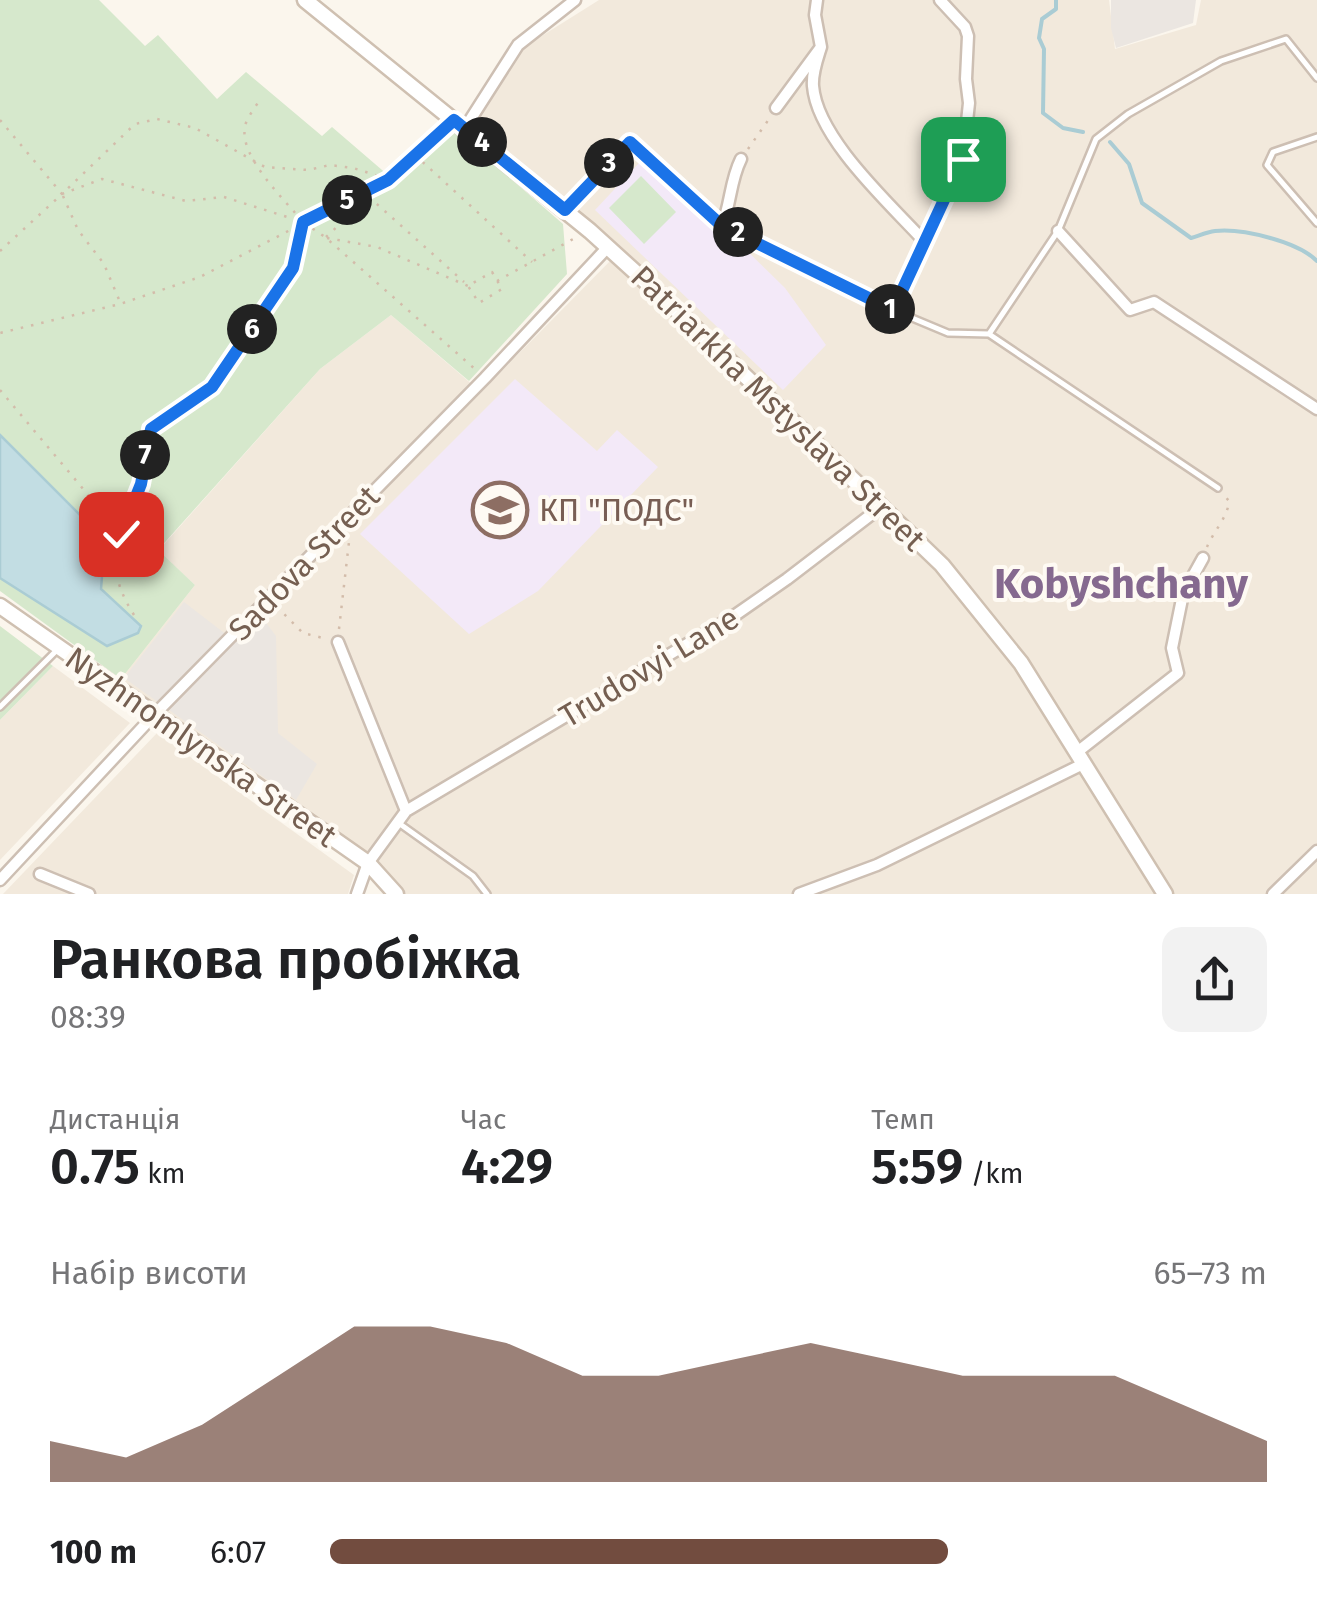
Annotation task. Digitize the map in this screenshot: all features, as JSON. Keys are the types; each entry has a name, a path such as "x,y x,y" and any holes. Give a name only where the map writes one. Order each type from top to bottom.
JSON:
{"main road":[{"name":"Patriarkha Mstyslava Street","path":"306,0 608,247 942,566 1020,663 1165,894"},
{"name":"Nyzhnomlynska Street","path":"0,606 368,864 396,894"}],"street":[{"path":"460,124 518,45 575,0"},
{"path":"817,0 815,15 821,48 813,74 813,91 827,125 857,167 923,240"},
{"path":"893,310 963,159 970,102 966,79 968,36 965,27 940,0"},
{"path":"776,108 821,48"},
{"path":"722,226 729,209 732,179 742,159"},
{"path":"1058,232 1130,310 1154,302 1317,409"},
{"name":"Sadova Street","path":"0,880 155,714 608,247"},
{"name":"Trudovyi Lane","path":"406,811 731,618 881,506"},
{"path":"799,894 876,865 1080,759 1178,673 1172,648 1183,594 1203,558"},
{"path":"338,642 406,811 368,864 358,894"},
{"path":"1274,894 1317,851"},
{"path":"40,874 89,894"}],"lane":[{"path":"989,334 1058,232 1096,139 1128,114 1221,61 1286,39 1317,78"},
{"path":"1317,137 1273,152 1266,165 1317,222"},
{"path":"565,210 630,142 722,226 948,333 989,334 1218,488"},
{"path":"0,707 60,648"},
{"path":"398,822 473,876 486,894"}],"path":[{"path":"260,99 244,127 252,161 303,222 469,364"},
{"path":"742,159 776,108"},
{"path":"0,251 134,124 157,118 195,128 265,168 330,165 388,180"},
{"path":"0,120 62,194 78,230 104,264 120,304"},
{"path":"326,238 415,155 460,124"},
{"path":"415,155 532,262"},
{"path":"62,194 102,179 186,201 224,197 303,222"},
{"path":"0,333 120,304 200,277 388,180"},
{"path":"369,197 468,286 478,303 502,289 492,272 468,286"},
{"path":"134,614 117,580 116,552 141,484 151,429 212,387 293,268 303,222"},
{"path":"497,280 590,231"},
{"path":"326,238 377,247 468,286"},
{"path":"0,390 121,534"},
{"path":"1203,558 1214,530 1229,508 1229,501 1218,488"},
{"path":"268,599 303,633 338,642 348,542 338,528"}],"shaded area":[{"path":"599,0 1109,0 1115,49 1196,25 1201,0 1317,0 1317,894 1169,894 1026,660 769,390 572,207 470,125 521,49"},
{"path":"1111,0 1196,0 1193,23 1116,48"},
{"path":"640,162 718,234 734,238 785,288 826,345 783,390 595,210"},
{"path":"611,260 935,571 1015,669 1157,894 398,894 367,854 121,679 195,585 158,551 320,369 391,315 481,392"},
{"name":"КП \"ПОДС\"","path":"515,379 597,451 617,430 658,467 538,591 469,634 360,534"},
{"path":"184,602 236,642 264,620 276,636 278,733 317,764 296,800 124,678"},
{"path":"53,666 130,723 0,860 0,720"},
{"path":"157,733 354,875 348,894 3,894"}],"green space":[{"path":"0,0 99,0 145,46 158,35 217,99 246,72 322,136 332,127 389,176 442,119 563,224 567,274 469,381 391,315 320,369 158,550 195,585 121,679 0,591"},
{"path":"641,176 676,212 644,244 609,208"},
{"path":"0,626 53,666 0,720"}],"water":[{"path":"0,435 105,540 101,589 141,626 138,633 107,646 0,578"}],"waterway":[{"path":"1056,0 1056,9 1042,19 1039,38 1044,49 1043,113 1063,128 1083,132"},
{"path":"1110,142 1129,164 1142,203 1191,238 1215,231 1255,234 1284,242 1317,261"}],"place":[{"name":"КП \"ПОДС\"","path":"500,510"}],"district":[{"name":"Kobyshchany","path":"1121,584"}],"route":[{"path":"121,534 141,484 151,429 212,387 293,268 303,222 388,180 454,120 565,210 630,142 722,226 893,310 963,159"}]}
